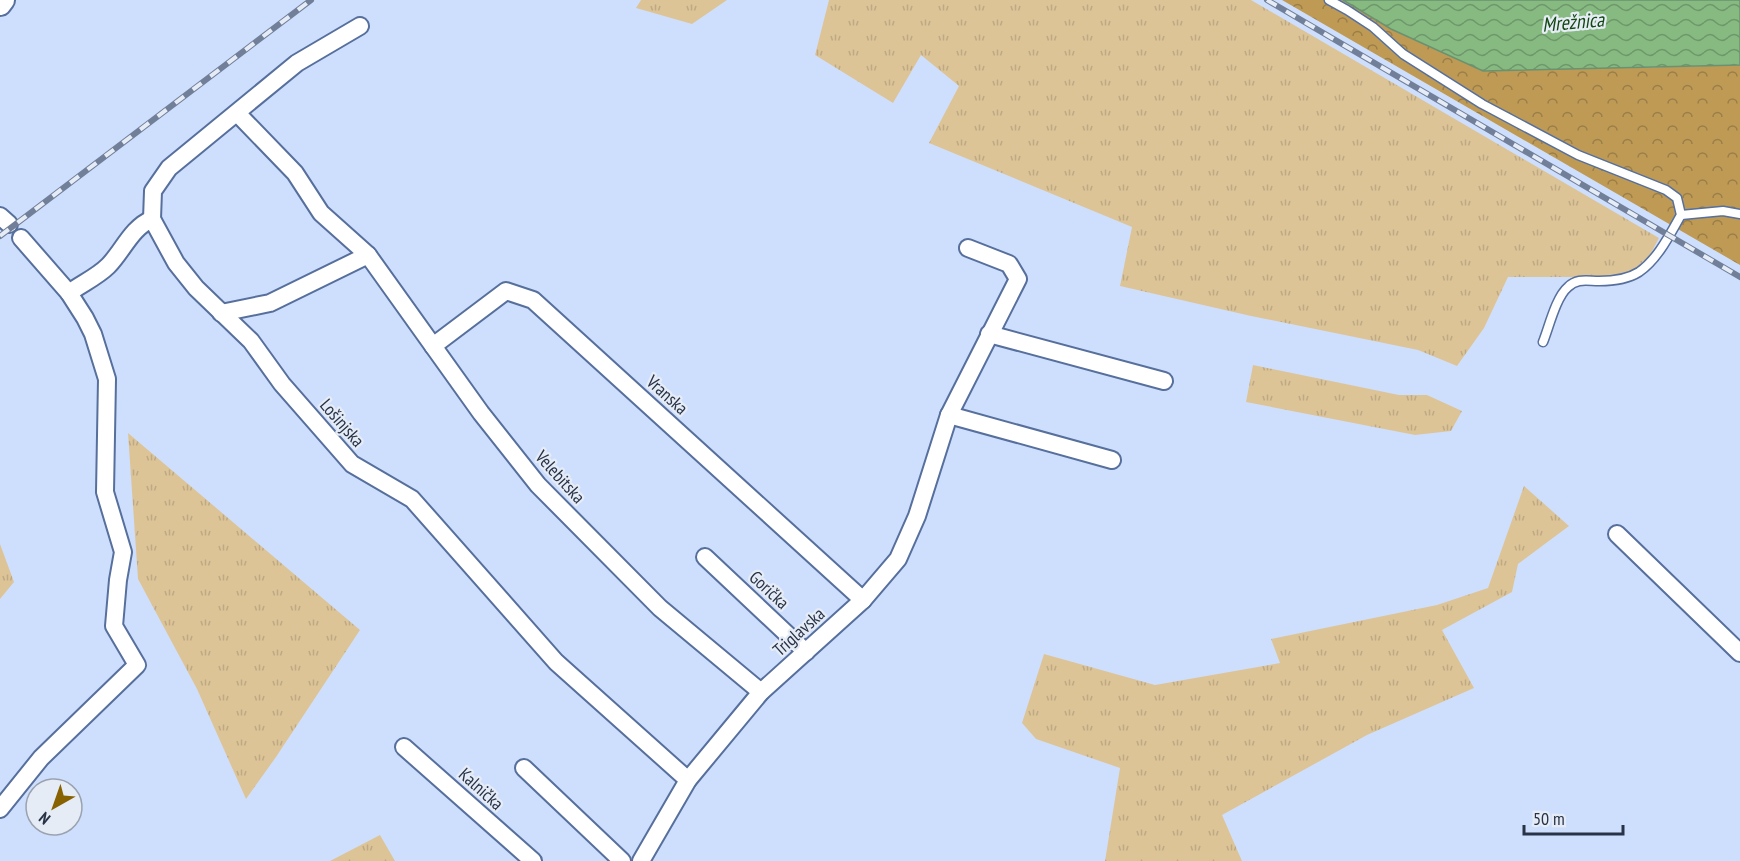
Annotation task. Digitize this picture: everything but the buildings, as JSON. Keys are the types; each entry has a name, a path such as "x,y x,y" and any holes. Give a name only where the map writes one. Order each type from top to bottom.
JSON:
{"main road":[{"path":"0,4 3,0"}],"street":[{"path":"69,293 108,266 143,223 152,219 153,191 169,168 297,63 360,26"},
{"name":"Velebitska","path":"237,113 295,173 321,213 368,255 481,413 538,485 660,608 761,692"},
{"name":"Lošinjska","path":"152,219 176,263 196,288 251,341 282,384 352,464 412,499 556,662 688,780"},
{"path":"0,809 41,758 137,665 114,626 123,552 105,492 107,379 93,334 85,318 69,293 21,238"},
{"name":"Triglavska","path":"641,861 688,780 761,692 863,600 898,559 917,516 950,415 1018,279 1009,264 968,248"},
{"path":"222,313 270,303 368,255"},
{"name":"Vranska","path":"433,346 506,291 533,300 863,600"},
{"path":"989,334 1164,381"},
{"path":"950,415 1112,460"},
{"path":"1617,534 1740,653"},
{"name":"Gorička","path":"705,557 806,652"},
{"name":"Kalnička","path":"404,747 533,861"},
{"path":"524,768 622,861"}],"lane":[{"path":"1329,0 1373,27 1403,54 1482,104 1578,154 1666,190 1677,198 1681,215 1652,259 1639,272 1622,279 1577,280 1566,288 1557,304 1543,342"},
{"path":"1730,212 1740,205"},
{"path":"1681,215 1730,212 1740,214"}],"green space":[{"path":"641,0 727,0 692,24 636,8"},
{"path":"829,0 1251,0 1659,238 1650,255 1634,270 1608,277 1508,277 1484,328 1457,366 1418,350 1251,316 1120,286 1132,227 929,143 959,86 921,55 893,103 815,55"},
{"path":"1282,0 1342,0 1391,29 1628,68 1740,65 1740,265"},
{"path":"1253,365 1399,395 1427,395 1462,411 1451,431 1415,435 1246,402"},
{"path":"128,433 360,630 246,799 197,689 138,579"},
{"path":"1524,486 1569,526 1518,564 1512,592 1442,630 1474,688 1367,735 1222,815 1242,861 1105,861 1120,768 1036,739 1022,723 1044,654 1155,685 1280,663 1271,639 1437,605 1488,588"},
{"path":"0,544 14,582 0,599"},
{"path":"380,835 395,861 330,861"}],"water":[{"name":"Mrežnica","path":"1343,0 1740,0 1740,65 1483,71 1391,29"}],"railway":[{"path":"0,236 311,0"},
{"path":"1267,0 1740,277"}]}
